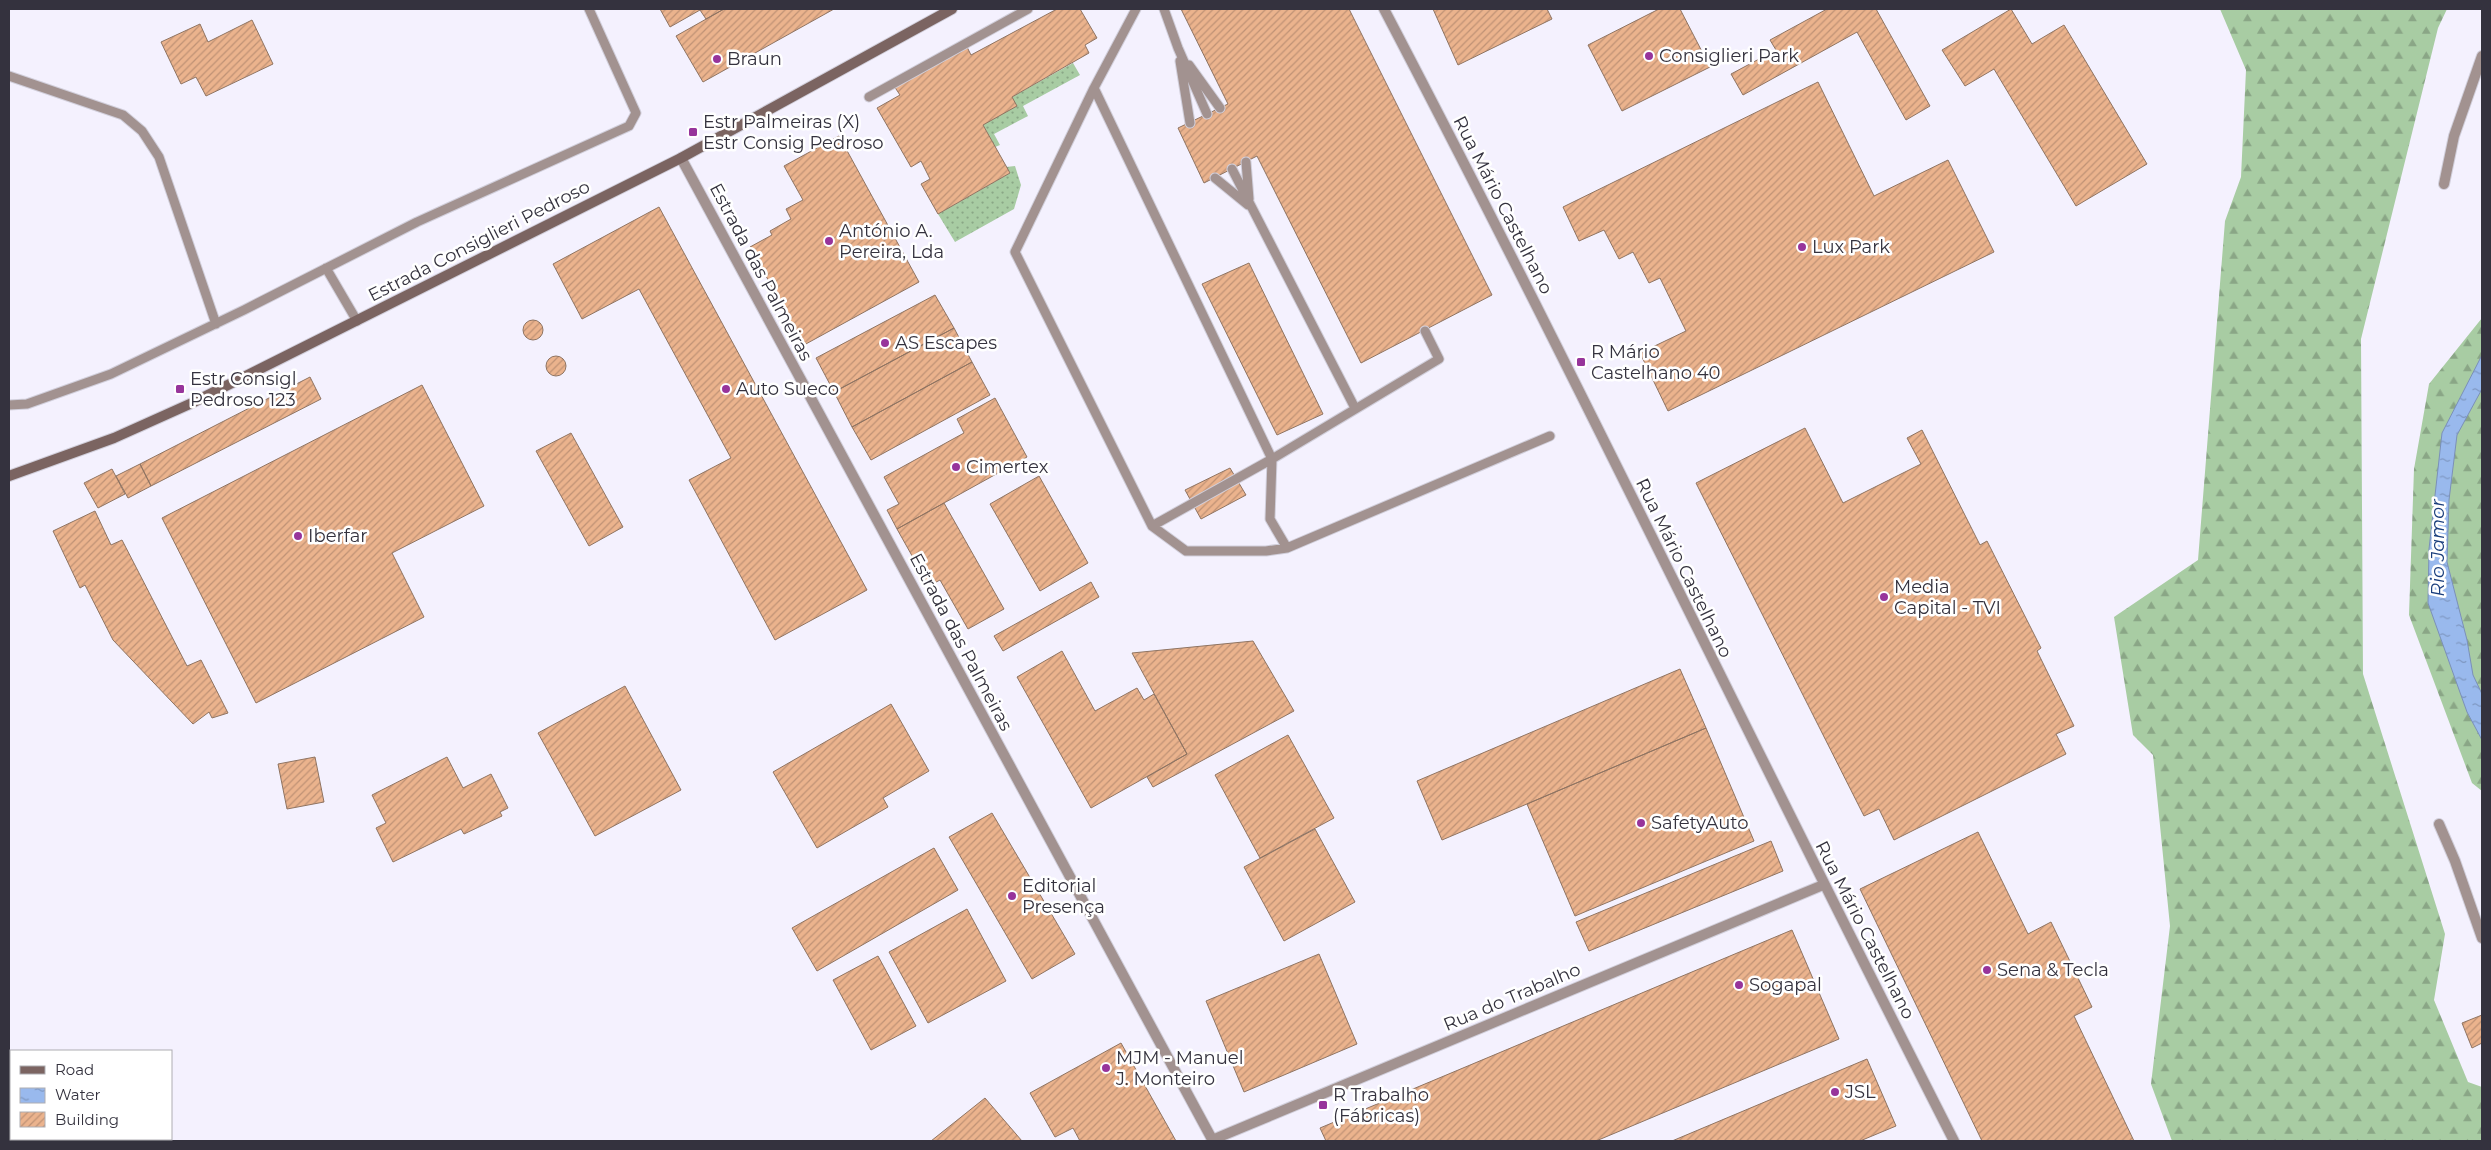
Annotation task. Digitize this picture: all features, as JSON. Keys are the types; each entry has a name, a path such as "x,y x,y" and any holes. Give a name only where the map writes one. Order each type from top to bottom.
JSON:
{"main road":[{"name":"Estrada Consiglieri Pedroso","path":"9,476 114,438 192,403 681,158 952,9"}],"street":[{"name":"Rua Mário Castelhano","path":"1384,9 1460,154 1823,885 1954,1141"},
{"path":"2444,184 2454,136 2482,56"},
{"name":"Estrada das Palmeiras","path":"681,158 1213,1141"},
{"path":"9,472 22,472"},
{"path":"2439,824 2456,861 2482,938"},
{"name":"Rua do Trabalho","path":"1213,1141 1823,885"}],"lane":[{"path":"9,405 27,404 111,374 216,324 417,222 628,126 636,112 590,9"},
{"path":"869,97 1028,9"},
{"path":"1136,9 1094,88 1015,252 1152,526 1186,551 1266,551 1287,548 1550,436"},
{"path":"1164,9 1178,48 1207,114"},
{"path":"1178,48 1220,108"},
{"path":"1178,48 1190,122"},
{"path":"9,76 123,115 142,131 159,157 216,324"},
{"path":"1094,88 1272,459 1270,519 1287,548"},
{"path":"1246,162 1250,206"},
{"path":"1232,169 1354,408"},
{"path":"1214,178 1250,206"},
{"path":"326,268 358,320"},
{"path":"1152,526 1272,459 1354,408 1439,360 1425,330"}],"green space":[{"path":"2220,9 2447,9 2438,28 2361,339 2363,674 2445,934 2434,1000 2468,1082 2482,1087 2482,1141 2172,1141 2151,1084 2170,926 2153,755 2133,735 2114,617 2198,560 2225,221 2241,177 2246,70"},
{"path":"1073,63 1080,75 1023,106 1028,116 994,134 1000,145 995,147 983,125 1012,97"},
{"path":"1015,166 1021,185 1014,209 955,242 938,214 1010,173 1006,167"},
{"path":"2482,318 2482,791 2472,783 2409,615 2414,469 2429,384"}],"water":[{"name":"Rio Jamor","path":"2482,355 2482,389 2457,435 2449,500 2447,562 2467,640 2473,675 2482,694 2482,740 2467,712 2428,603 2429,549 2442,433"}],"building":[{"path":"660,9 724,9 706,19 700,10 670,27"},
{"name":"Braun","path":"724,9 834,9 703,82 676,36"},
{"path":"1057,9 1080,9 1097,38 1085,45 1089,53 1012,97 1017,106 983,125 1010,173 938,214 921,184 930,179 921,161 911,167 877,108 900,95 894,86 966,45 971,55"},
{"path":"1181,9 1349,9 1492,295 1361,363 1257,156 1204,183 1178,128 1228,104"},
{"path":"1433,9 1547,9 1552,19 1458,65"},
{"name":"Consiglieri Park","path":"1659,9 1680,9 1710,67 1622,111 1588,45"},
{"path":"1827,9 1876,9 1930,106 1906,120 1857,32 1743,95 1731,74 1776,50 1770,40"},
{"path":"2011,9 2032,44 2064,25 2147,164 2076,206 1994,69 1965,86 1942,50"},
{"path":"252,20 273,64 206,96 196,77 181,84 161,42 200,24 208,42"},
{"name":"Lux Park","path":"1818,82 1874,196 1948,160 1994,252 1668,411 1640,353 1686,331 1660,278 1649,283 1633,252 1619,259 1604,230 1579,241 1563,207"},
{"name":"António A. Pereira, Lda","path":"839,136 919,282 804,345 750,247 772,235 770,231 791,219 786,209 803,200 784,166"},
{"name":"Auto Sueco","path":"659,207 867,590 775,640 689,480 731,458 639,289 582,319 553,264"},
{"path":"1249,263 1323,414 1277,435 1202,284"},
{"name":"AS Escapes","path":"935,295 954,328 834,392 816,358"},
{"path":"529,320 537,320 543,326 543,334 537,340 529,340 523,334 523,326"},
{"path":"954,328 972,362 852,427 834,392"},
{"path":"552,356 560,356 566,362 566,370 560,376 552,376 546,370 546,362"},
{"path":"972,362 990,395 871,460 852,427"},
{"path":"310,377 321,399 151,486 140,464"},
{"name":"Iberfar","path":"422,385 484,506 392,553 424,617 256,703 162,518"},
{"name":"Cimertex","path":"995,398 1027,457 897,529 887,510 899,504 884,477 964,433 957,419"},
{"name":"Media Capital - TVI","path":"1805,428 1843,503 1921,464 1907,438 1922,430 1980,545 1987,541 2041,648 2037,651 2074,726 2056,734 2066,754 1894,840 1879,809 1864,816 1696,483"},
{"path":"571,433 623,527 589,546 536,451"},
{"path":"140,464 151,486 128,498 116,476"},
{"path":"1230,468 1246,495 1201,519 1185,490"},
{"path":"112,469 125,494 98,508 84,483"},
{"name":"Cimertex","path":"1039,476 1088,563 1040,591 990,504"},
{"name":"Cimertex","path":"944,503 1004,609 968,629 940,580 929,586 897,529"},
{"path":"95,511 111,545 122,540 187,666 201,660 228,713 212,718 209,712 193,724 113,640 85,585 80,588 53,531"},
{"path":"1091,582 1099,597 1003,651 994,636"},
{"path":"1253,641 1294,711 1153,787 1147,777 1187,754 1132,653"},
{"path":"1062,651 1095,711 1137,688 1144,700 1154,694 1187,754 1091,808 1017,677"},
{"path":"1680,669 1706,728 1442,840 1417,781"},
{"path":"625,686 681,790 595,836 538,733"},
{"path":"891,704 929,771 883,798 888,807 817,848 773,772"},
{"name":"SafetyAuto","path":"1706,728 1754,841 1575,916 1527,804"},
{"path":"1288,735 1334,818 1260,858 1215,775"},
{"path":"315,757 324,802 287,809 278,764"},
{"path":"447,757 463,788 491,774 508,808 500,812 502,816 464,834 461,829 393,862 376,828 386,823 372,795"},
{"name":"Editorial Presença","path":"992,813 1075,954 1032,979 949,837"},
{"path":"1315,829 1355,902 1284,941 1244,867"},
{"name":"Sena & Tecla","path":"1978,832 2028,934 2051,922 2092,1007 2074,1016 2134,1141 1982,1141 1860,889"},
{"path":"1771,841 1783,871 1589,951 1576,922"},
{"path":"934,848 958,890 817,971 792,928"},
{"name":"Editorial Presença","path":"967,909 1006,981 928,1023 889,952"},
{"name":"Sogapal","path":"1792,930 1839,1039 1596,1141 1326,1141 1320,1128"},
{"path":"1319,954 1357,1044 1244,1092 1206,1001"},
{"path":"878,956 916,1026 871,1050 833,980"},
{"path":"2482,1015 2482,1043 2472,1048 2462,1023"},
{"name":"MJM - Manuel J. Monteiro","path":"1121,1043 1176,1141 1080,1141 1073,1128 1055,1137 1030,1093"},
{"name":"JSL","path":"1867,1059 1896,1126 1860,1141 1672,1141"},
{"path":"985,1098 1022,1141 931,1141"}],"place":[{"name":"Consiglieri Park","path":"1649,56"},
{"name":"Braun","path":"717,59"},
{"name":"Estr Palmeiras (X) Estr Consig Pedroso","path":"693,132"},
{"name":"António A. Pereira, Lda","path":"829,241"},
{"name":"Lux Park","path":"1802,247"},
{"name":"AS Escapes","path":"885,343"},
{"name":"R Mário Castelhano 40","path":"1581,362"},
{"name":"Estr Consigl Pedroso 123","path":"180,389"},
{"name":"Auto Sueco","path":"726,389"},
{"name":"Cimertex","path":"956,467"},
{"name":"Iberfar","path":"298,536"},
{"name":"Media Capital - TVI","path":"1884,597"},
{"name":"SafetyAuto","path":"1641,823"},
{"name":"Editorial Presença","path":"1012,896"},
{"name":"Sena & Tecla","path":"1987,970"},
{"name":"Sogapal","path":"1739,985"},
{"name":"MJM - Manuel J. Monteiro","path":"1106,1068"},
{"name":"JSL","path":"1835,1092"},
{"name":"R Trabalho (Fábricas)","path":"1323,1105"}]}
